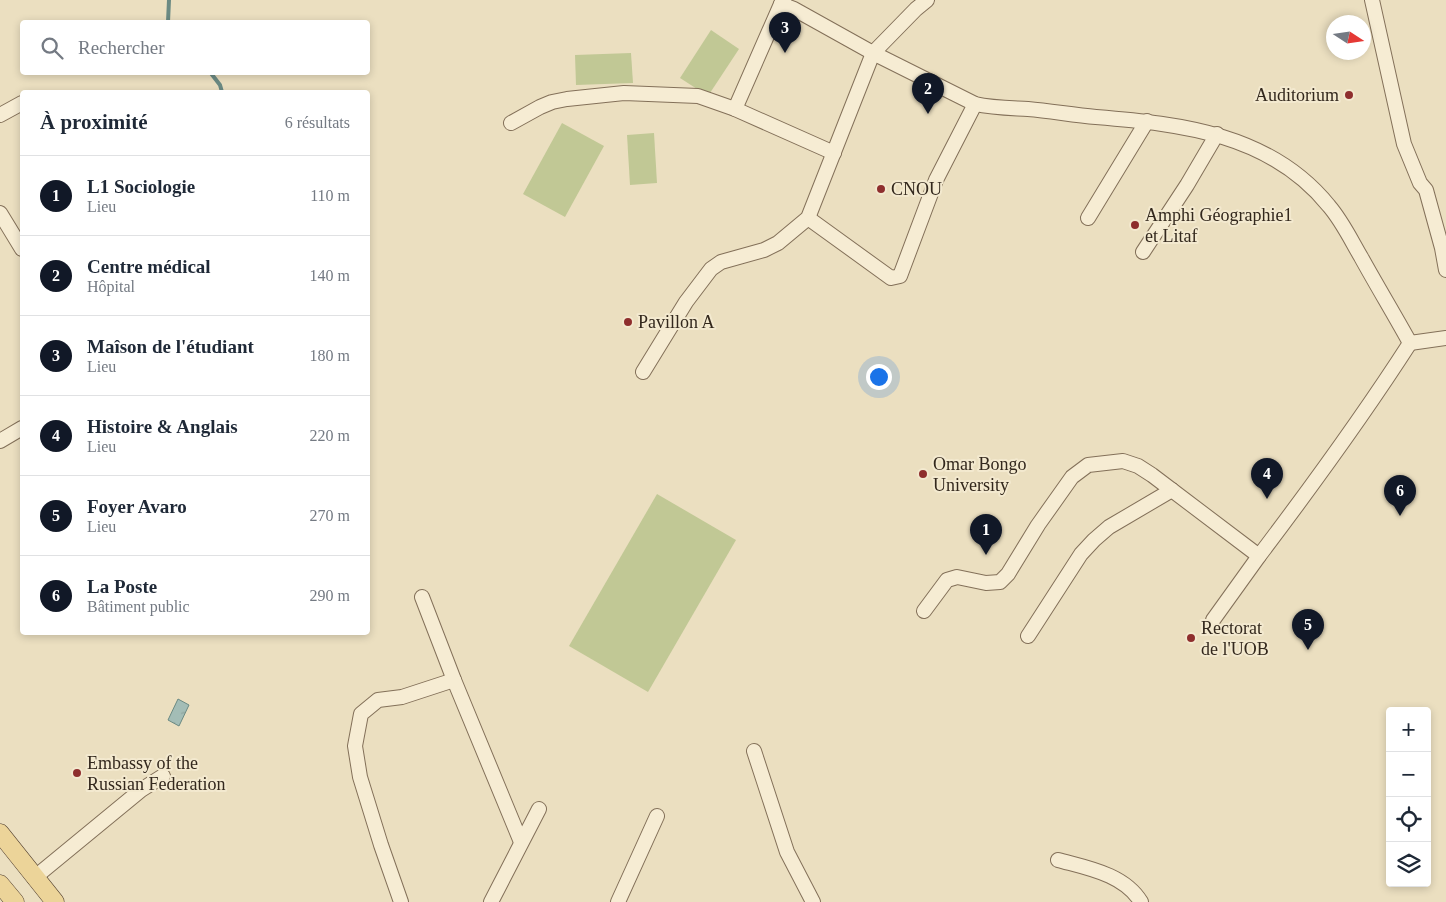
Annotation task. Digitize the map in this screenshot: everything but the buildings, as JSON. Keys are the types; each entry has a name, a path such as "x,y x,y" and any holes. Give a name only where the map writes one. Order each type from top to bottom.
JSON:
{"main road":[{"path":"0,833 55,902"},
{"path":"0,884 15,902"}],"street":[{"path":"643,372 686,302 711,269 720,262 764,250 778,243 808,218 873,53 916,8 927,0"},
{"path":"1372,0 1404,144 1420,183 1426,190 1446,270"},
{"path":"734,109 783,2 873,53 976,104 992,108 1026,109 1147,121 1217,134 1255,149 1275,160 1313,188 1344,226 1410,342"},
{"path":"511,123 552,102 612,94 698,96 734,109 834,153"},
{"path":"808,218 891,278 900,276 936,180 976,104"},
{"path":"0,115 20,105"},
{"path":"1088,218 1147,121"},
{"path":"1143,252 1187,185 1217,134"},
{"path":"0,213 20,246"},
{"path":"1213,620 1331,460 1410,342 1446,338"},
{"path":"0,441 20,429"},
{"path":"924,611 947,580 957,577 986,582 1000,582 1008,574 1038,525 1072,477 1088,465 1105,461 1123,461 1138,466 1259,556"},
{"path":"1028,636 1081,554 1094,540 1109,527 1172,490"},
{"path":"422,597 521,842"},
{"path":"401,902 381,846 360,777 354,746 361,714 378,700 402,697 454,680"},
{"path":"754,751 787,852 813,902"},
{"path":"34,878 141,790 163,776"},
{"path":"491,902 539,809"},
{"path":"618,902 657,816"},
{"path":"1058,860 1106,874 1122,883 1141,902"}],"green space":[{"path":"711,30 739,49 708,96 680,78"},
{"path":"631,53 633,83 576,85 575,55"},
{"path":"562,123 604,146 565,217 523,194"},
{"path":"654,133 657,183 630,185 627,135"},
{"path":"657,494 736,540 648,692 569,646"}],"water":[{"path":"178,699 189,705 179,726 168,720"}],"waterway":[{"path":"168,20 169,0"},
{"path":"212,75 221,90"}],"place":[{"name":"Maîson de l'étudiant","path":"785,53"},
{"name":"Auditorium","path":"1349,95"},
{"name":"Centre médical","path":"928,114"},
{"name":"CNOU","path":"881,189"},
{"name":"Amphi Géographie1 et Litaf","path":"1135,225"},
{"name":"Pavillon A","path":"628,322"},
{"name":"Omar Bongo University","path":"923,474"},
{"name":"Histoire & Anglais","path":"1267,499"},
{"name":"La Poste","path":"1400,516"},
{"name":"L1 Sociologie","path":"986,555"},
{"name":"Rectorat de l'UOB","path":"1191,638"},
{"name":"Foyer Avaro","path":"1308,650"},
{"name":"Embassy of the Russian Federation","path":"77,773"}]}
